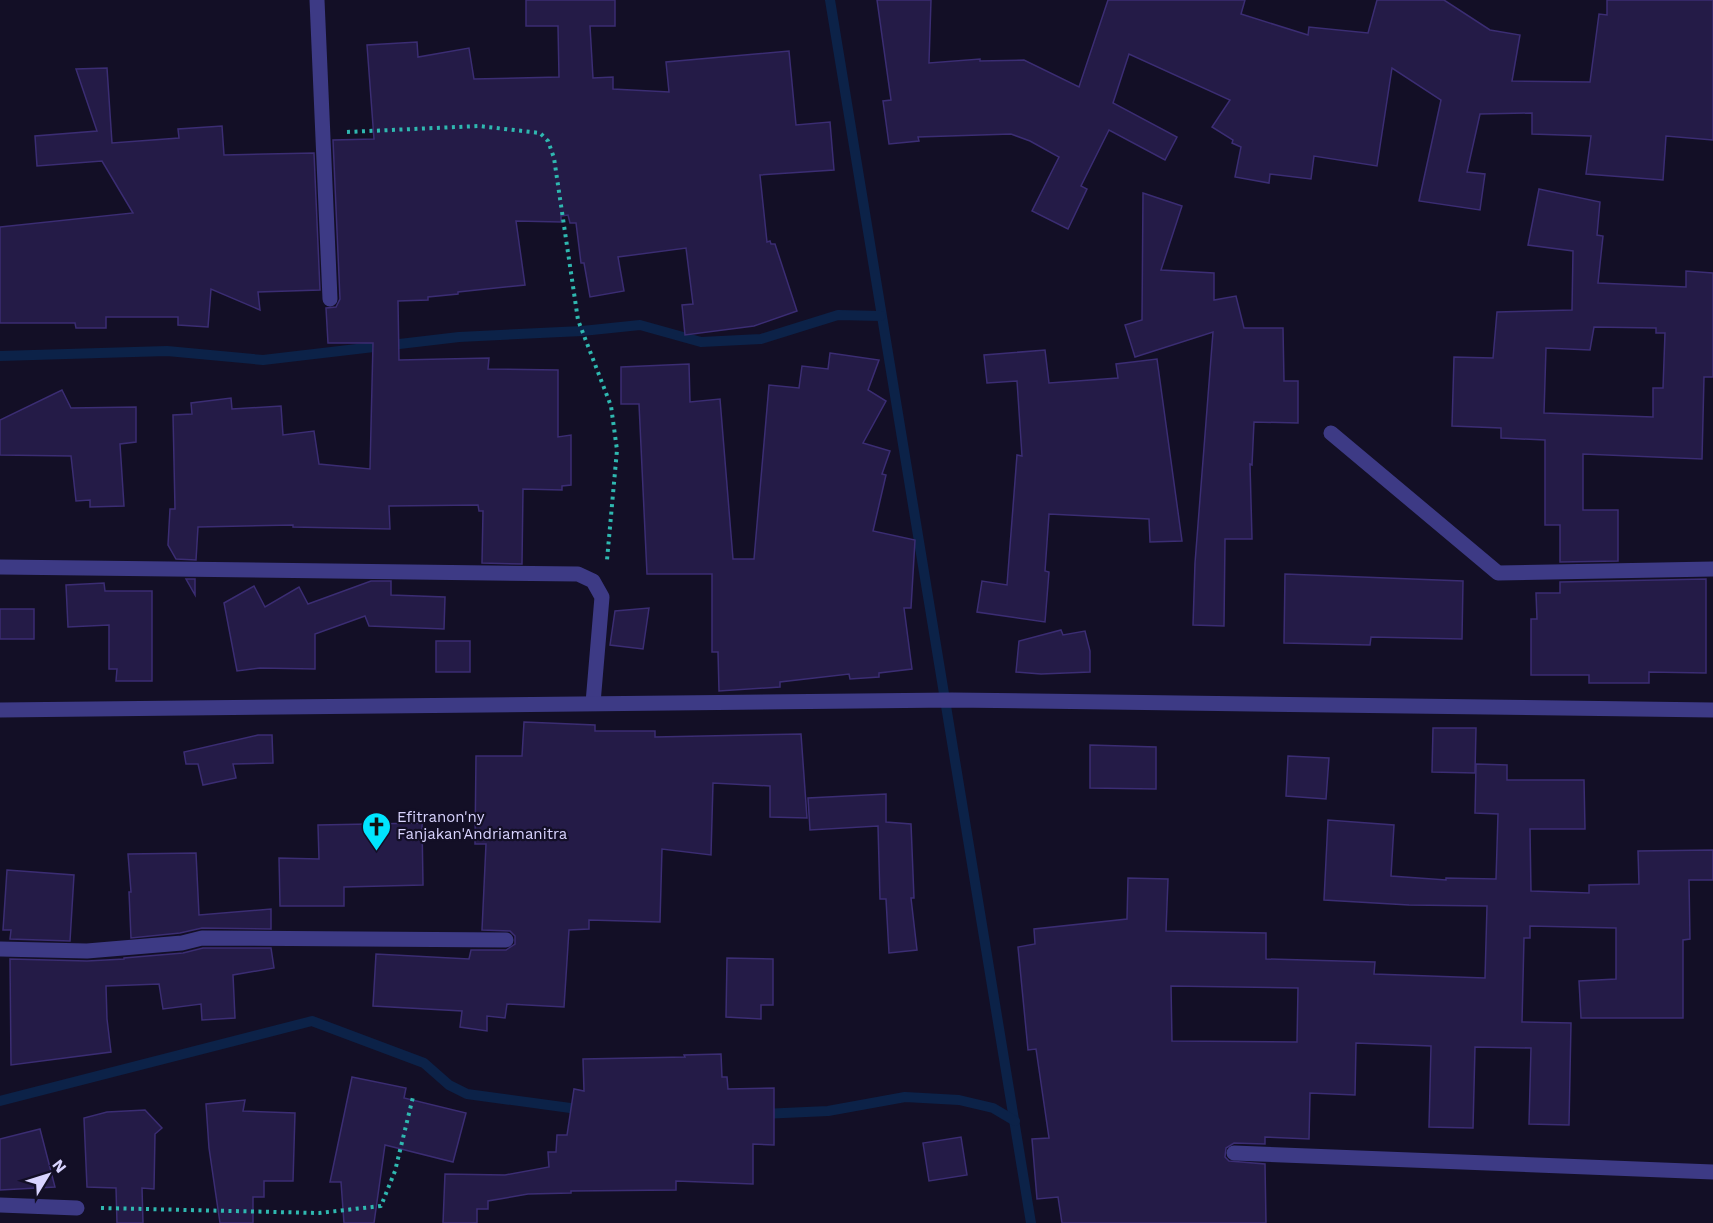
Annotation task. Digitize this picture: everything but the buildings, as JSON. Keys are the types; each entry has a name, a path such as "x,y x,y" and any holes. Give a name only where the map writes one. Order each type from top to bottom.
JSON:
{"street":[{"path":"317,0 330,299"},
{"path":"1331,433 1498,573 1713,569"},
{"path":"0,567 578,574 594,581 602,597 593,703"},
{"path":"0,710 952,700 1713,710"},
{"path":"0,949 87,951 182,943 202,938 506,940"},
{"path":"1234,1153 1713,1172"},
{"path":"0,1205 77,1208"}],"path":[{"path":"322,133 479,126 540,133 548,141 554,158 578,320 611,406 617,450 606,570 594,581"},
{"path":"77,1208 319,1213 381,1206 395,1171 412,1096"}],"waterway":[{"path":"830,0 1031,1223"},
{"path":"0,356 167,351 263,360 459,337 582,331 640,325 701,342 761,339 838,315 881,316"},
{"path":"0,1101 312,1021 424,1063 449,1085 467,1094 585,1110"},
{"path":"760,1114 828,1111 905,1097 959,1100 993,1108 1015,1121"}],"place":[{"name":"Efitranon'ny Fanjakan'Andriamanitra","path":"376,852"}]}
